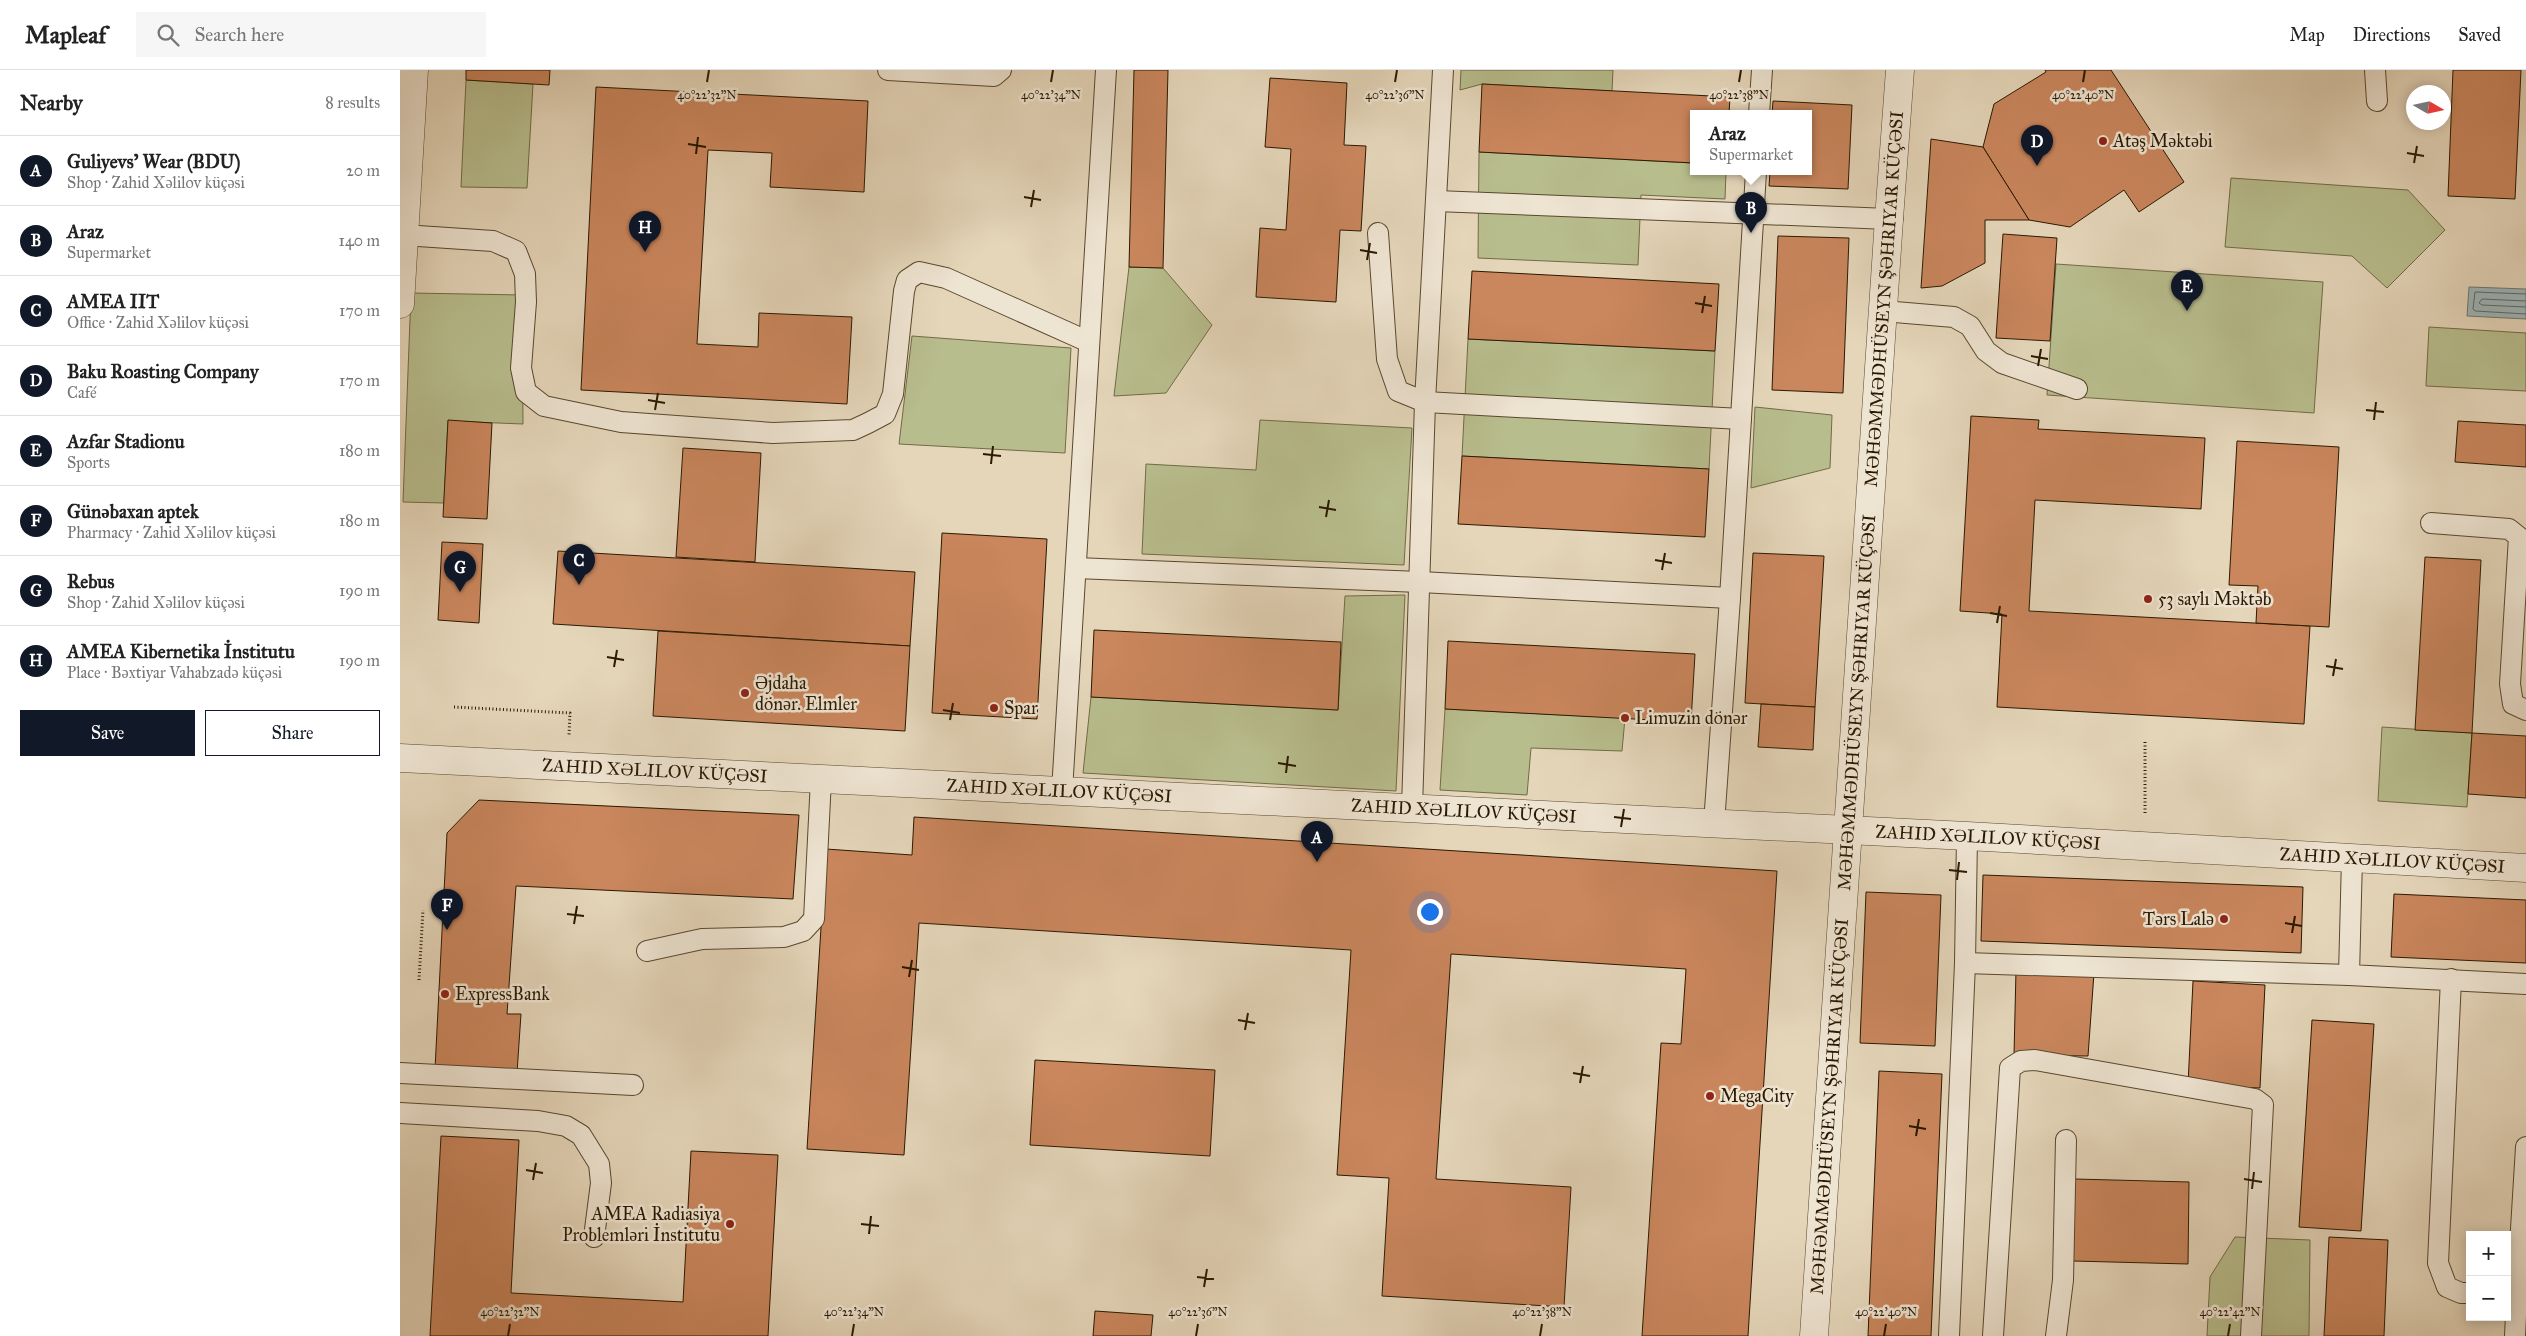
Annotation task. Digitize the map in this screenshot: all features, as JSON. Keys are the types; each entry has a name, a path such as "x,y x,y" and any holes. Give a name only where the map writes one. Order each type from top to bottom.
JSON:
{"street":[{"path":"400,304 414,70"},
{"name":"MƏHƏMMƏDHÜSEYN ŞƏHRIYAR KÜÇƏSI","path":"1814,1336 1900,70"},
{"name":"ZAHID XƏLILOV KÜÇƏSI","path":"400,758 1967,836 2526,868"}],"lane":[{"path":"888,70 994,76 1001,70"},
{"path":"1062,791 1106,70"},
{"path":"1412,808 1425,402 1443,70"},
{"path":"1759,110 1762,70"},
{"path":"2375,70 2377,101"},
{"path":"1714,824 1756,175"},
{"path":"1436,202 1889,219"},
{"path":"1378,233 1387,359 1398,391 1425,402 1741,419"},
{"path":"403,235 493,240 516,251 525,274 526,302 521,368 526,392 544,406 621,422 772,433 854,430 868,424 884,414 893,394 904,291 907,280 919,272 946,278 1089,342"},
{"path":"1883,311 1954,316 1970,326 1986,350 2002,363 2077,390"},
{"path":"2431,523 2509,529 2519,537 2521,596 2510,684 2513,704 2526,710"},
{"path":"1076,568 1420,582 1730,598"},
{"path":"647,951 702,939 784,937 803,931 814,919 821,779"},
{"path":"1949,1336 1965,963 1967,836"},
{"path":"2349,975 2352,858"},
{"path":"1965,963 2349,975 2526,984"},
{"path":"2451,979 2438,1263 2446,1287 2466,1293"},
{"path":"1993,1336 2010,1068 2021,1061 2035,1060 2255,1099 2263,1105 2251,1336"},
{"path":"400,1072 633,1085"},
{"path":"400,1113 538,1121 566,1126 581,1135 599,1164 601,1183 594,1237"},
{"path":"2056,1336 2063,1280 2066,1140"},
{"path":"2515,1336 2512,1294 2526,1147"}],"path":[{"path":"454,707 547,712"},
{"path":"2144,846 2145,742"},
{"path":"419,980 423,910"}],"green space":[{"path":"1461,70 1613,70 1612,91 1482,84 1460,90"},
{"path":"466,80 533,84 527,188 461,187"},
{"path":"1479,152 1690,163 1690,175 1726,175 1725,199 1641,195 1638,265 1478,258"},
{"path":"2231,178 2408,190 2445,230 2387,288 2352,256 2225,247"},
{"path":"2056,264 2323,282 2314,413 2047,395"},
{"path":"1129,267 1163,268 1212,325 1166,393 1114,396"},
{"path":"411,293 522,295 523,424 448,421 444,503 403,502"},
{"path":"2429,327 2526,333 2526,391 2426,386"},
{"path":"912,336 1071,348 1065,453 899,444"},
{"path":"1468,339 1715,351 1709,469 1462,456"},
{"path":"1755,407 1832,415 1830,468 1751,488"},
{"path":"1260,420 1412,428 1404,565 1142,554 1146,464 1256,470"},
{"path":"1405,595 1396,791 1083,773 1091,697 1338,710 1345,596"},
{"path":"1445,709 1625,718 1622,751 1531,748 1527,795 1440,790"},
{"path":"2382,727 2472,733 2467,807 2378,801"},
{"path":"2235,1237 2310,1240 2309,1336 2207,1336 2210,1277"}],"water":[{"path":"2469,287 2526,289 2526,319 2467,316"}],"building":[{"path":"466,70 550,70 549,85 466,80"},
{"path":"1134,70 1168,70 1163,268 1129,267"},
{"path":"2045,70 2111,70 2184,182 2139,212 2124,190 2070,227 2029,220 1983,147 1994,104 2046,72"},
{"path":"2453,70 2521,70 2515,199 2448,196"},
{"path":"1270,78 1347,83 1344,145 1366,146 1361,231 1340,230 1336,302 1256,297 1260,228 1286,230 1291,149 1265,147"},
{"path":"1482,84 1730,97 1729,110 1690,110 1690,163 1479,152"},
{"path":"596,87 868,101 864,192 770,187 772,153 708,150 697,344 758,347 759,313 852,317 847,404 581,390"},
{"path":"1773,101 1852,105 1848,189 1769,186 1770,175 1812,175 1812,110 1772,110"},
{"path":"1931,139 1983,147 2029,220 1985,220 1985,263 1942,286 1921,288"},
{"path":"2003,234 2057,238 2050,341 1996,338"},
{"path":"1778,236 1849,238 1843,393 1772,390"},
{"path":"1472,271 1719,284 1715,351 1468,339"},
{"path":"1971,416 2039,420 2038,429 2205,438 2201,509 2035,500 2029,611 2310,626 2304,724 1997,707 2002,614 1960,611"},
{"path":"448,420 492,423 487,519 443,517"},
{"path":"2458,421 2526,425 2526,467 2455,462"},
{"path":"2237,441 2339,447 2329,627 2256,623 2258,586 2229,585"},
{"path":"683,448 761,453 755,562 676,557"},
{"path":"1462,456 1709,469 1705,537 1458,524"},
{"path":"942,533 1047,539 1037,719 932,713"},
{"path":"442,542 483,544 479,623 438,620"},
{"path":"558,551 915,572 910,646 553,624"},
{"path":"1753,553 1824,556 1815,707 1745,703"},
{"path":"2425,557 2481,560 2472,733 2415,730"},
{"path":"1094,630 1341,642 1338,710 1091,697"},
{"path":"658,631 910,646 905,731 653,716"},
{"path":"1448,641 1695,654 1691,722 1445,709"},
{"path":"1761,704 1815,707 1813,750 1758,747"},
{"path":"2472,733 2526,736 2526,798 2468,794"},
{"path":"479,800 799,815 793,899 516,886 507,1014 521,1014 517,1073 435,1069 447,833"},
{"name":"MegaCity","path":"914,817 1777,871 1748,1336 1642,1336 1661,1043 1681,1044 1686,969 1451,954 1436,1179 1571,1187 1564,1307 1382,1296 1389,1178 1337,1175 1351,950 919,923 904,1155 807,1149 826,849 912,855"},
{"path":"1983,875 2303,887 2301,953 1981,941"},
{"path":"1866,892 1941,895 1935,1046 1860,1043"},
{"path":"2394,894 2526,900 2526,963 2391,957"},
{"path":"2016,970 2094,973 2088,1056 2014,1055"},
{"path":"2193,981 2265,985 2260,1088 2188,1085"},
{"path":"2312,1020 2374,1024 2361,1231 2299,1227"},
{"path":"1035,1060 1215,1070 1210,1156 1030,1145"},
{"path":"1879,1071 1942,1074 1931,1336 1868,1336"},
{"name":"AMEA Radiasiya Problemləri İnstitutu","path":"441,1136 519,1140 511,1293 683,1302 691,1151 778,1155 768,1336 430,1336"},
{"path":"2075,1179 2189,1182 2188,1264 2073,1261"},
{"path":"2329,1237 2388,1240 2384,1336 2324,1336"},
{"path":"1095,1311 1153,1315 1151,1336 1093,1336"}],"place":[{"name":"Atəş Məktəbi","path":"2103,141"},
{"name":"Baku Roasting Company","path":"2037,166"},
{"name":"Araz","path":"1751,233"},
{"name":"AMEA Kibernetika İnstitutu","path":"645,252"},
{"name":"Azfar Stadionu","path":"2187,311"},
{"name":"AMEA IIT","path":"579,585"},
{"name":"Rebus","path":"460,592"},
{"name":"53 saylı Məktəb","path":"2148,599"},
{"name":"Əjdaha dönər. Elmler","path":"745,693"},
{"name":"Spar","path":"994,708"},
{"name":"Limuzin dönər","path":"1625,718"},
{"name":"Guliyevs' Wear (BDU)","path":"1317,862"},
{"name":"Tərs Lalə","path":"2224,919"},
{"name":"Günəbaxan aptek","path":"447,930"},
{"name":"ExpressBank","path":"445,994"},
{"name":"MegaCity","path":"1710,1096"},
{"name":"AMEA Radiasiya Problemləri İnstitutu","path":"730,1224"}]}
